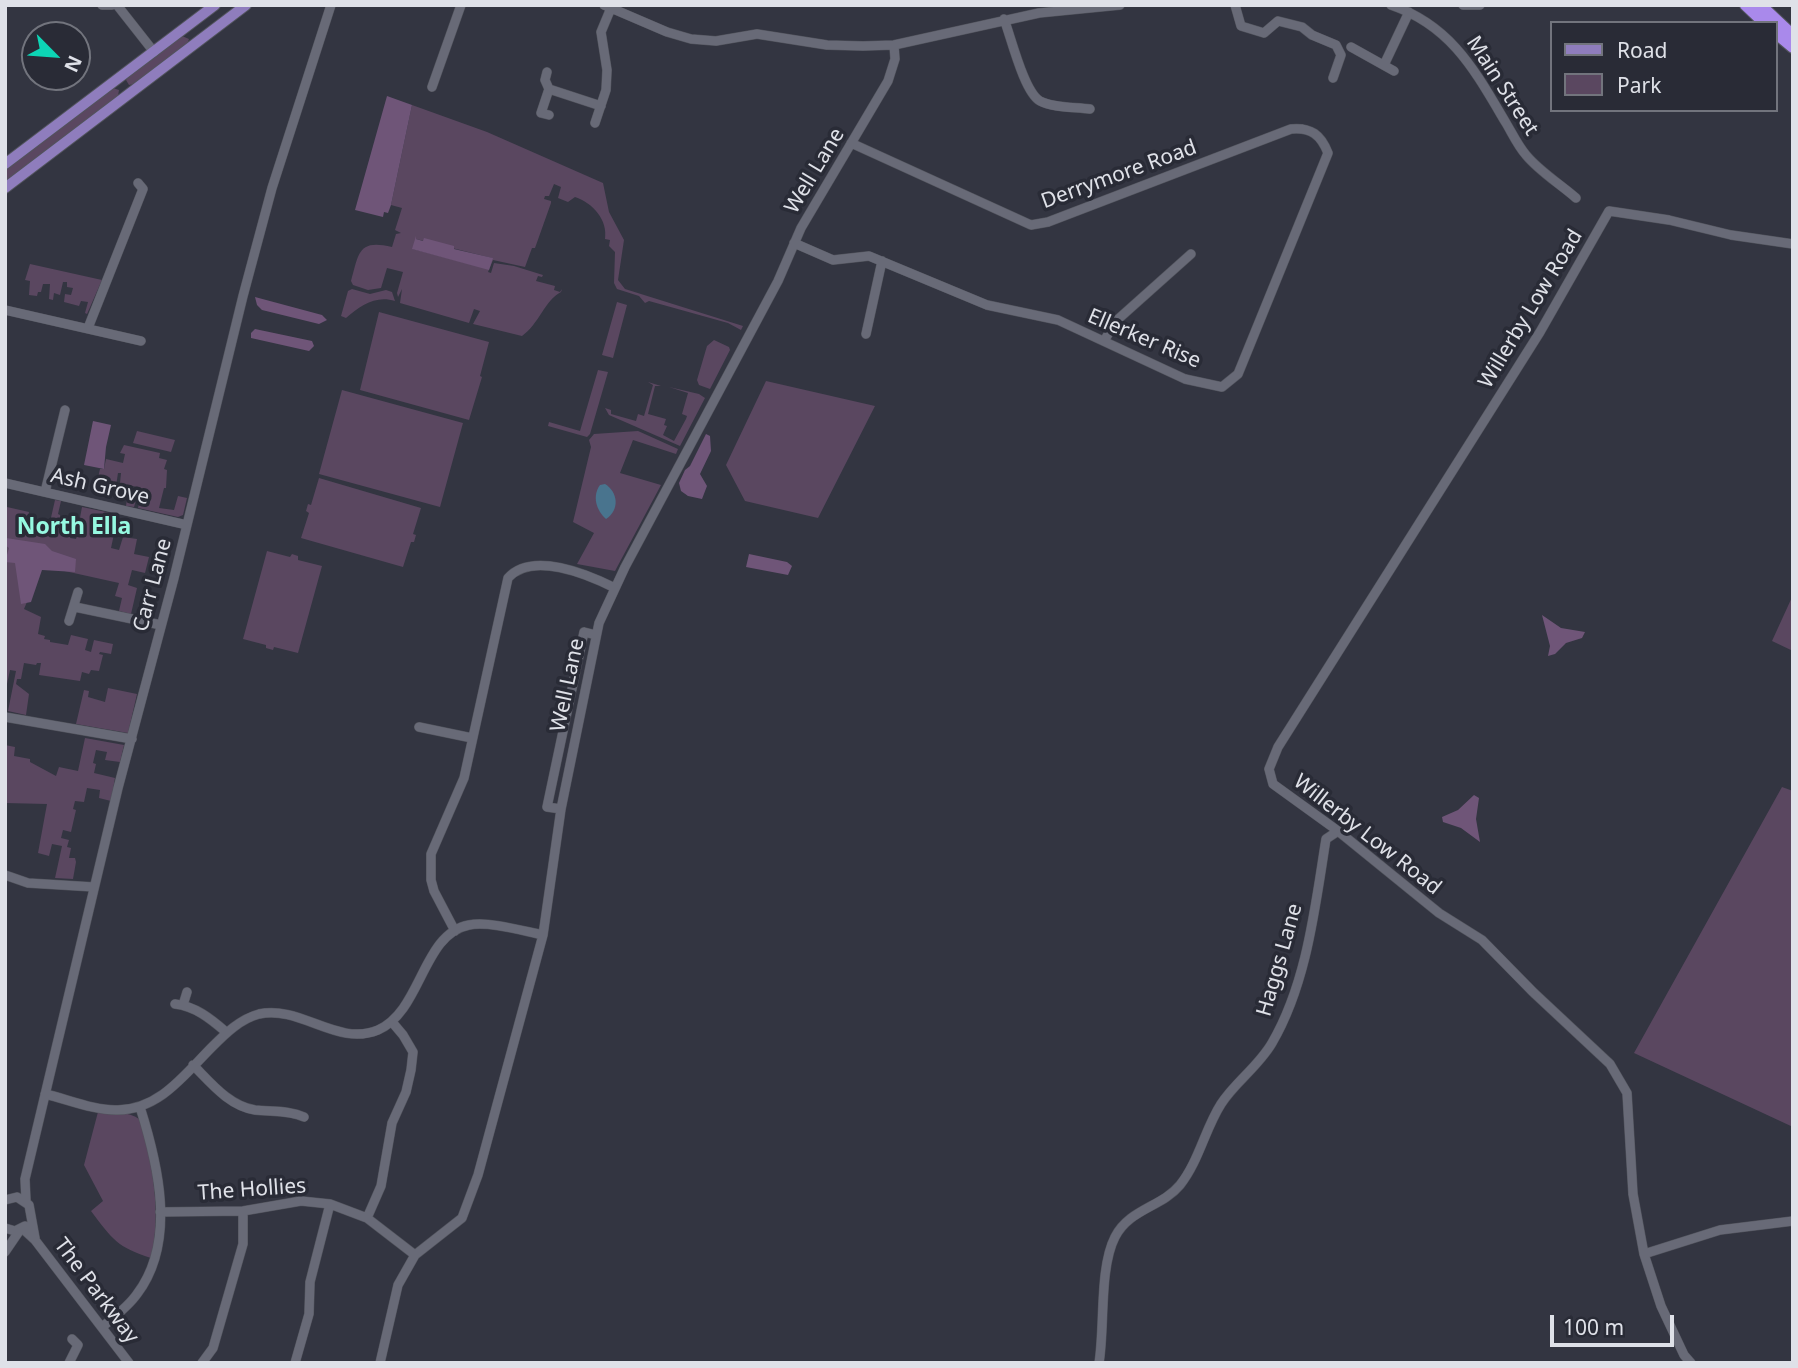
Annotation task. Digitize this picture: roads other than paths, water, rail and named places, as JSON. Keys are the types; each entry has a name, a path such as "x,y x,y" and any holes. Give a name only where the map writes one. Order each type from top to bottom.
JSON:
{"highway":[{"path":"1746,5 1763,21"},
{"path":"1759,5 1777,21"},
{"path":"1777,21 1793,36"},
{"path":"1777,34 1793,47"}],"main road":[{"path":"5,164 215,5"},
{"path":"5,188 246,5"}],"street":[{"path":"102,5 112,5"},
{"path":"117,5 153,52"},
{"name":"Carr Lane","path":"31,1220 31,1209 26,1201 25,1179 94,887 272,188 331,5"},
{"path":"432,87 461,5"},
{"path":"595,123 607,80 601,32 608,7 667,32 702,40 724,40 757,34 827,44 894,45 1067,7 1120,5"},
{"path":"1235,5 1241,26 1267,37 1273,24 1278,21 1302,27 1312,35 1336,45 1341,55 1333,78"},
{"name":"Main Street","path":"1391,5 1414,11 1460,50 1526,156 1576,198"},
{"path":"1463,5 1480,5"},
{"path":"1384,65 1414,11"},
{"path":"1004,19 1031,92 1037,100 1066,111 1090,109"},
{"name":"Well Lane","path":"380,1363 398,1285 415,1255 462,1218 469,1200 543,935 561,809 596,635 615,588 761,314 794,243 891,74 895,59 894,45"},
{"path":"1351,47 1394,71"},
{"path":"547,72 545,80 549,89 541,113 549,115"},
{"path":"549,89 601,106"},
{"name":"Derrymore Road","path":"851,143 1031,225 1048,222 1292,129 1312,130 1323,140"},
{"name":"Ellerker Rise","path":"794,243 833,260 870,256 987,304 1058,320 1185,379 1222,387 1238,374 1328,153 1323,140"},
{"path":"88,328 143,189 138,183"},
{"name":"Willerby Low Road","path":"1691,1363 1684,1355 1661,1306 1644,1254 1633,1194 1627,1093 1610,1064 1482,940 1439,913 1338,831 1273,784 1269,769 1278,747 1540,332 1609,211 1793,244"},
{"path":"1104,341 1116,321 1193,251"},
{"path":"866,335 883,261"},
{"path":"5,310 141,341"},
{"path":"45,492 65,411"},
{"name":"Ash Grove","path":"5,483 187,525"},
{"path":"455,931 434,891 431,880 431,854 464,778 508,578 524,566 537,565 581,574 615,588"},
{"path":"69,621 78,592"},
{"path":"75,607 161,625"},
{"path":"561,809 547,807 585,628 596,635"},
{"path":"5,716 132,739"},
{"path":"419,726 472,738"},
{"name":"Haggs Lane","path":"1099,1363 1108,1262 1114,1238 1125,1223 1179,1186 1227,1094 1254,1068 1271,1045 1286,1016 1316,904 1326,839 1320,818"},
{"path":"1326,839 1338,831"},
{"path":"5,875 28,883 94,887"},
{"path":"45,1094 116,1110 140,1107 156,1101 169,1091 226,1032 246,1019 260,1014 282,1014 299,1017 335,1032 348,1034 377,1030 392,1022 404,1009 443,940 455,931 469,925 484,925 543,935"},
{"path":"187,992 179,1004 210,1018 226,1032"},
{"path":"367,1218 382,1186 392,1123 406,1091 411,1070 413,1052 392,1022"},
{"path":"193,1065 221,1093 242,1106 253,1110 296,1113 304,1117"},
{"path":"102,1327 137,1295 155,1259 160,1212 159,1189 153,1153 140,1107"},
{"name":"Carr Lane","path":"8,1197 25,1179"},
{"name":"Carr Lane","path":"8,1197 26,1201"},
{"name":"The Hollies","path":"160,1212 243,1211 301,1201 330,1204 367,1218 415,1255"},
{"path":"295,1363 309,1314 310,1282 330,1204"},
{"path":"202,1363 213,1348 243,1244 243,1211"},
{"path":"6,1250 31,1220"},
{"name":"The Parkway","path":"31,1220 35,1240"},
{"path":"1644,1254 1720,1230 1793,1221"},
{"path":"5,1228 21,1229"},
{"name":"The Parkway","path":"21,1229 35,1240 129,1363"},
{"path":"5,1236 6,1250"},
{"path":"69,1363 78,1345 72,1339"}],"water":[{"path":"605,484 613,492 616,501 614,511 606,519 596,498 600,485"}],"district":[{"name":"North Ella","path":"74,527"}]}
